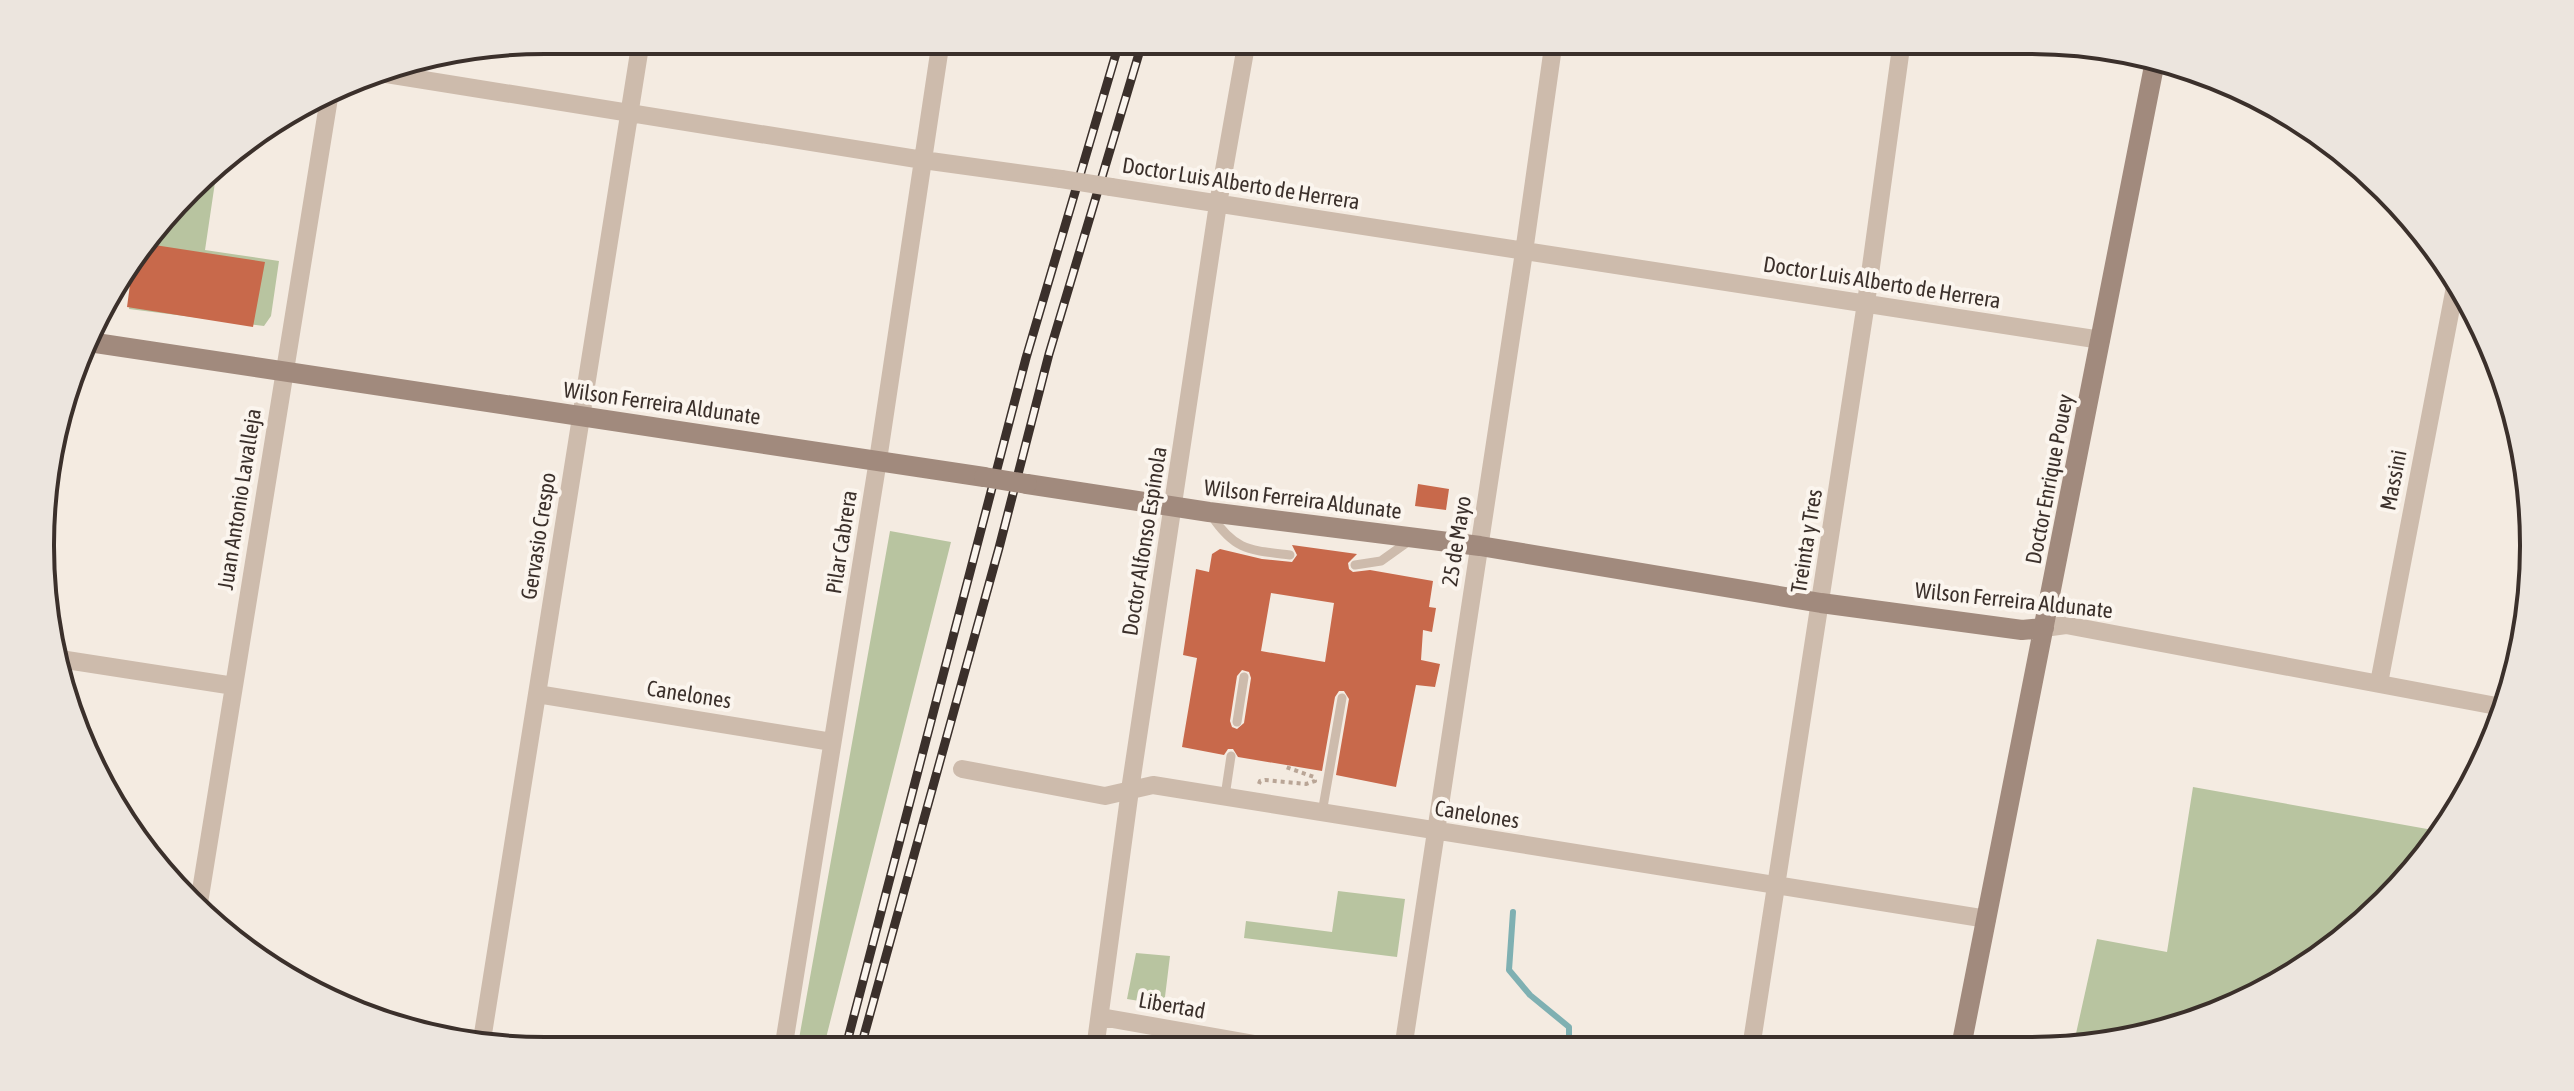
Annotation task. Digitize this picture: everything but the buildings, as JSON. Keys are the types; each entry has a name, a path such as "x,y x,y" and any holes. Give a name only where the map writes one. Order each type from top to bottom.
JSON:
{"street":[{"name":"Gervasio Crespo","path":"483,1033 639,54"},
{"name":"Pilar Cabrera","path":"785,1037 878,460 939,54"},
{"name":"Doctor Alfonso Espínola","path":"1097,1037 1130,790 1218,204 1245,54"},
{"name":"25 de Mayo","path":"1405,1037 1552,54"},
{"name":"Treinta y Tres","path":"1753,1037 1821,603 1900,54"},
{"name":"Doctor Enrique Pouey","path":"1963,1037 2153,70"},
{"name":"Doctor Luis Alberto de Herrera","path":"400,76 923,160 2101,340"},
{"name":"Juan Antonio Lavalleja","path":"200,895 328,105"},
{"name":"Massini","path":"2379,683 2453,298"},
{"name":"Wilson Ferreira Aldunate","path":"98,343 1209,512 1480,546 1821,603 2022,630 2066,625 2493,705"},
{"path":"68,660 234,686"},
{"name":"Canelones","path":"537,694 832,742"},
{"name":"Canelones","path":"962,769 1105,796 1153,785 1987,919"},
{"name":"Libertad","path":"1101,1017 1214,1037"}],"lane":[{"path":"1209,512 1225,536 1239,545 1290,555"},
{"path":"1355,565 1381,561 1414,537"},
{"path":"1237,722 1244,677"},
{"path":"1322,813 1342,698"},
{"path":"1225,796 1231,756"}],"path":[{"path":"1256,802 1260,781 1313,783 1314,777 1283,766"}],"green space":[{"path":"215,182 205,250 279,261 271,316 264,326 129,309 137,272 176,221"},
{"path":"890,531 951,542 826,1037 799,1037"},
{"path":"2193,787 2429,829 2398,870 2353,915 2274,971 2217,1000 2186,1011 2124,1028 2076,1035 2097,939 2167,952"},
{"path":"1338,891 1405,899 1397,957 1244,938 1246,921 1332,932"},
{"path":"1136,953 1170,956 1164,1005 1127,999"}],"waterway":[{"path":"1513,912 1509,970 1530,995 1569,1027 1569,1037"}],"railway":[{"path":"848,1037 1026,358 1116,54"},
{"path":"864,1037 999,548 1049,354 1139,54"}]}
